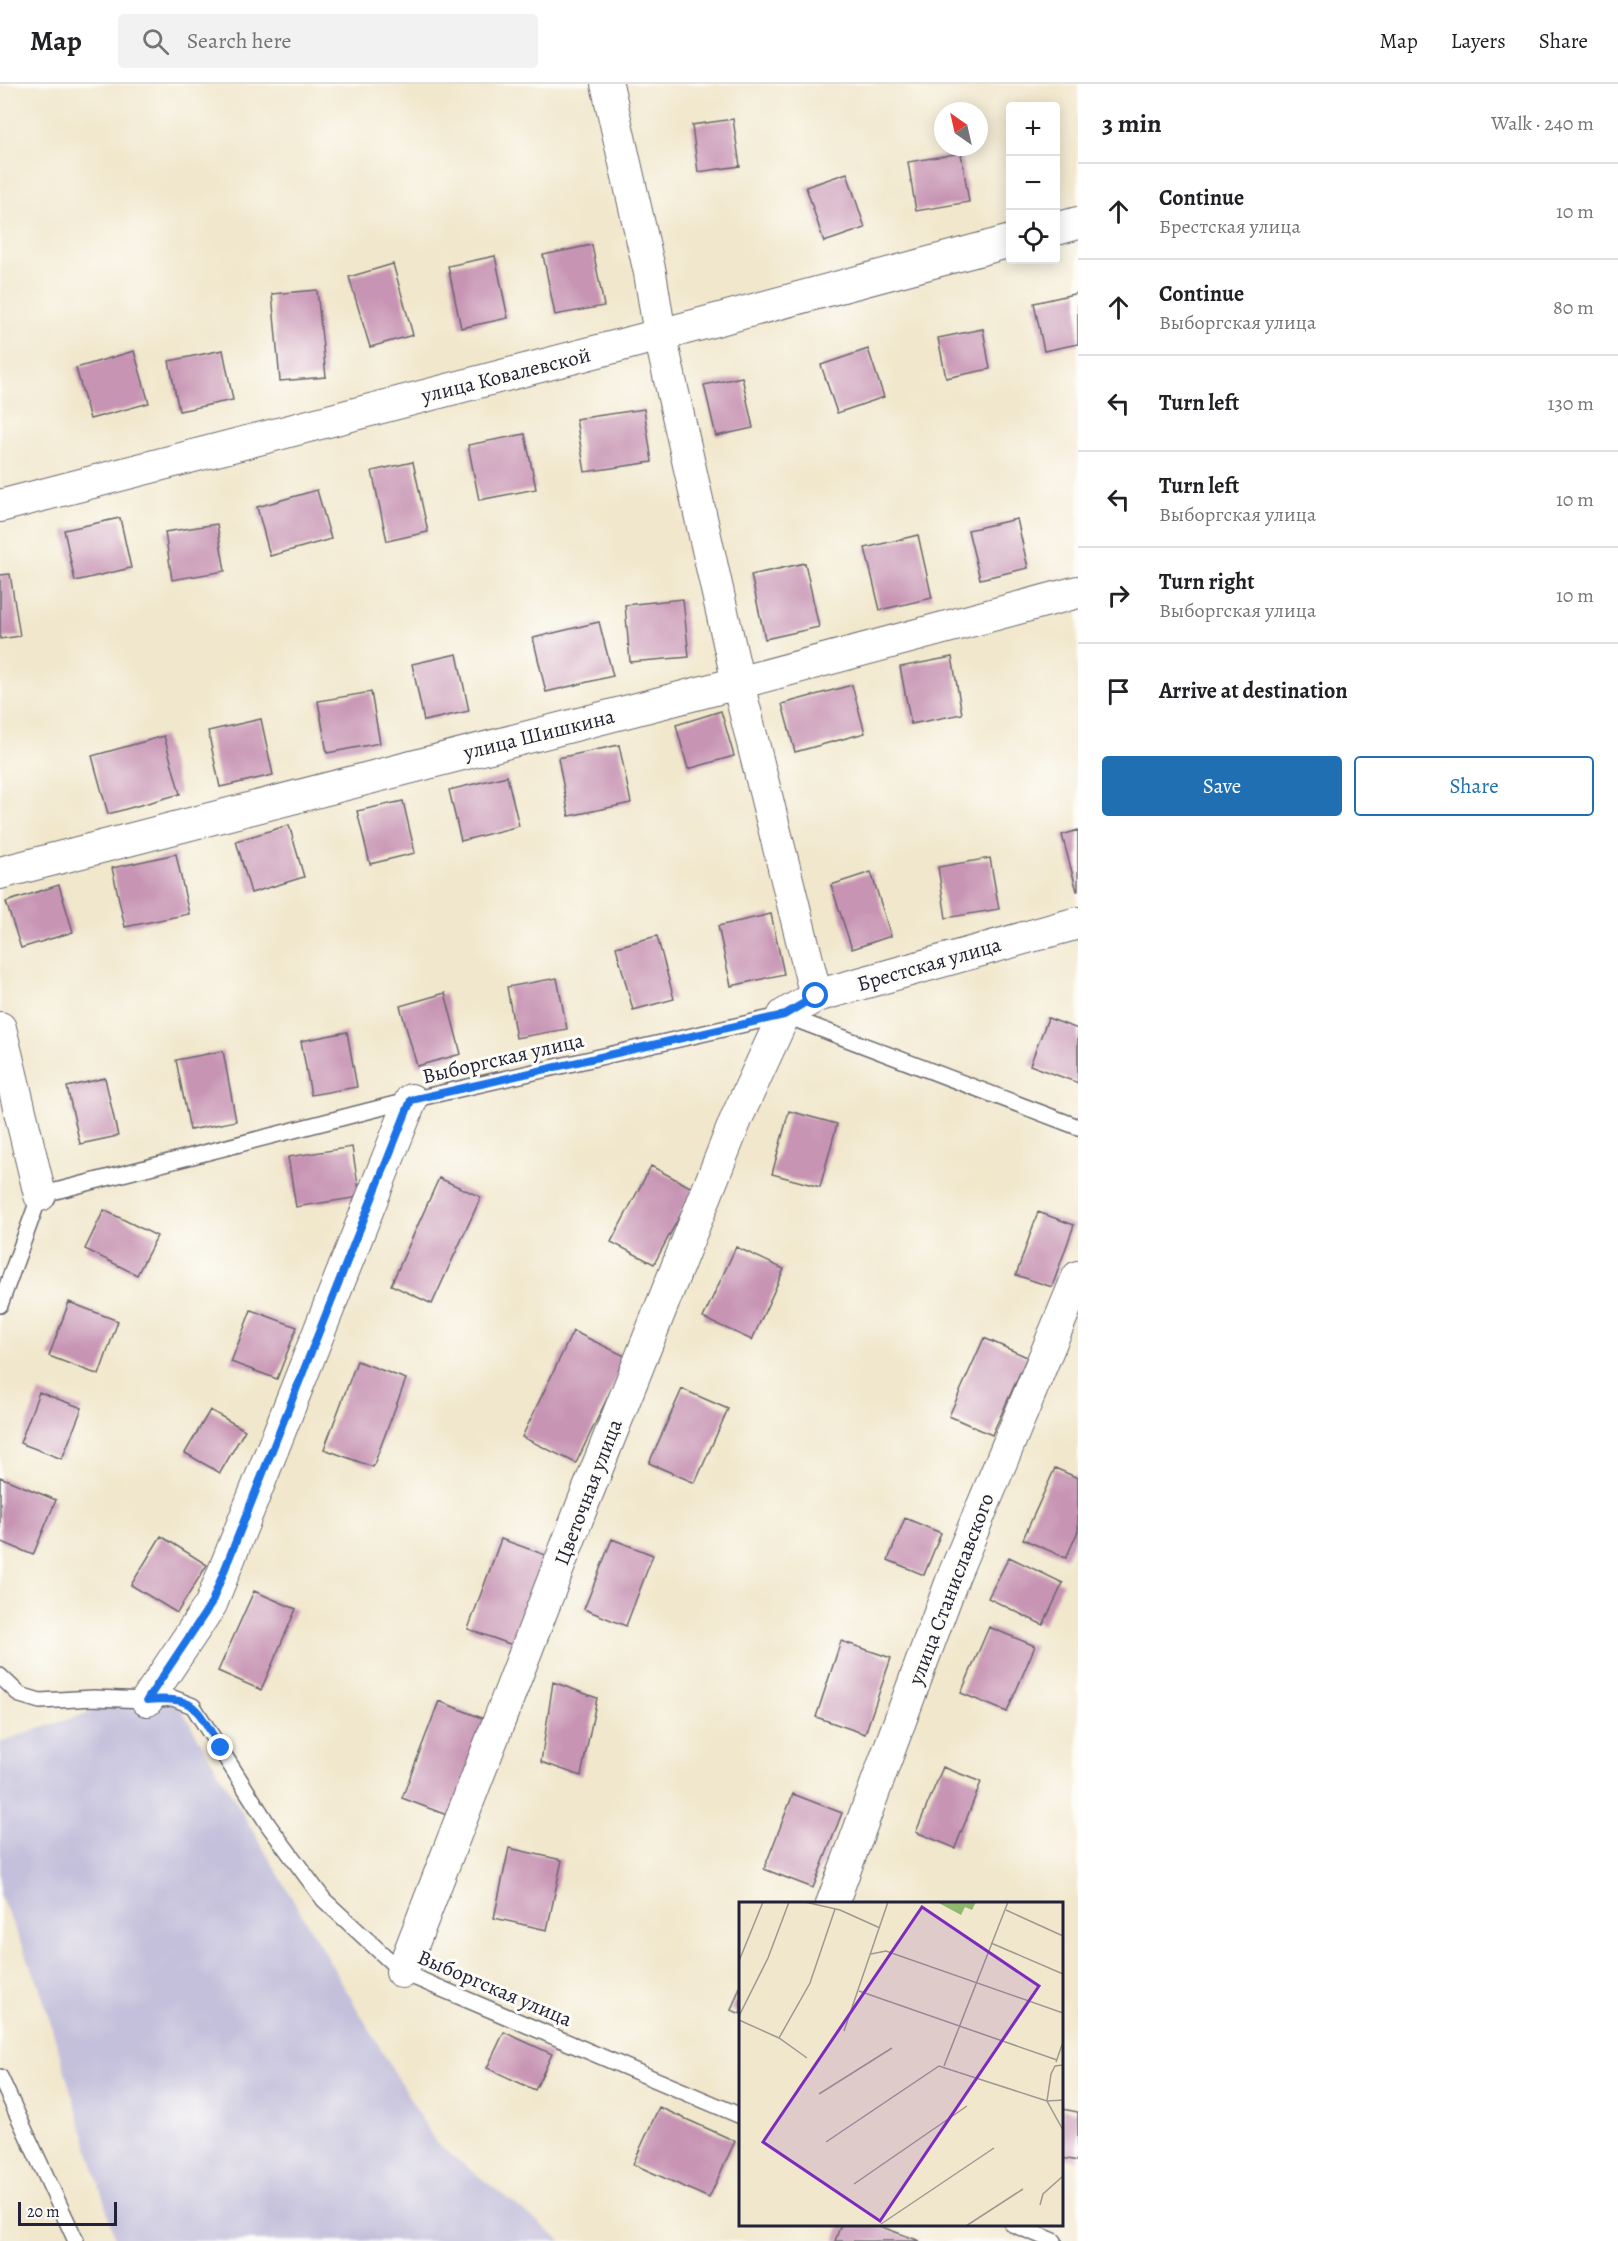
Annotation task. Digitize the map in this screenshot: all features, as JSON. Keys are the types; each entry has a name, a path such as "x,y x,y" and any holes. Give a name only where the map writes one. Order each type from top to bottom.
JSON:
{"street":[{"path":"608,84 650,273 660,335 738,683 816,996"},
{"path":"1060,229 1078,224"},
{"name":"улица Ковалевской","path":"0,506 1006,243"},
{"name":"улица Шишкина","path":"0,873 738,683 1078,592"},
{"name":"Брестская улица","path":"784,1015 816,996 1078,922"},
{"name":"Цветочная улица","path":"402,1972 590,1484 737,1117 784,1015"},
{"path":"0,1028 40,1195"},
{"path":"147,1700 211,1604 411,1100"},
{"name":"улица Станиславского","path":"833,1902 954,1575 1078,1278"}],"lane":[{"name":"Выборгская улица","path":"40,1195 411,1100 784,1015"},
{"path":"784,1015 1078,1127"},
{"path":"0,1305 40,1195"},
{"name":"Выборгская улица","path":"0,1676 20,1695 40,1701 173,1698 193,1706 269,1826 324,1900 402,1972 739,2115"},
{"path":"0,2077 76,2241"},
{"path":"1017,2226 1054,2241"}],"shaded area":[{"path":"168,1686 436,2143 562,2241 116,2241 39,1985 0,1895 0,1742"}],"building":[{"path":"733,119 740,166 698,172 692,125"},
{"path":"943,156 961,156 969,202 916,211 908,162"},
{"path":"847,173 865,228 824,242 806,187"},
{"path":"592,245 604,306 555,315 543,255"},
{"path":"495,256 508,318 461,328 448,266"},
{"path":"393,264 413,335 370,347 349,277"},
{"path":"317,290 326,377 280,381 272,294"},
{"path":"1078,293 1078,344 1044,351 1034,303"},
{"path":"983,329 990,369 946,378 938,338"},
{"path":"868,349 884,397 837,413 821,365"},
{"path":"223,350 233,400 179,411 169,361"},
{"path":"134,351 149,403 90,419 76,368"},
{"path":"742,377 753,428 716,436 704,385"},
{"path":"644,409 652,462 585,472 576,419"},
{"path":"525,434 536,489 479,500 468,445"},
{"path":"413,462 428,532 387,541 372,471"},
{"path":"317,490 331,539 270,556 257,507"},
{"path":"120,518 131,568 75,581 64,530"},
{"path":"1017,519 1028,568 980,579 968,530"},
{"path":"217,524 225,571 172,580 165,532"},
{"path":"918,535 932,598 880,610 865,548"},
{"path":"805,563 819,627 765,639 751,575"},
{"path":"10,574 20,636 0,639 0,575"},
{"path":"683,599 689,657 630,662 625,605"},
{"path":"599,622 613,676 546,692 533,638"},
{"path":"457,654 469,711 424,721 412,664"},
{"path":"952,657 962,714 911,724 900,667"},
{"path":"852,685 865,733 795,752 782,704"},
{"path":"371,692 380,743 327,753 318,701"},
{"path":"721,711 734,756 688,769 676,725"},
{"path":"261,719 273,775 220,787 208,731"},
{"path":"164,736 180,794 108,814 92,756"},
{"path":"619,745 631,803 569,816 558,758"},
{"path":"507,776 519,826 461,841 449,790"},
{"path":"403,801 415,853 370,864 357,811"},
{"path":"289,825 304,877 251,893 236,841"},
{"path":"1078,830 1078,891 1077,891 1062,835"},
{"path":"176,854 189,914 125,927 112,868"},
{"path":"990,858 999,909 946,918 938,867"},
{"path":"871,872 891,936 852,949 831,885"},
{"path":"59,885 73,932 21,948 6,902"},
{"path":"771,914 784,974 731,986 718,926"},
{"path":"657,936 674,999 633,1010 616,947"},
{"path":"557,978 567,1029 516,1038 507,987"},
{"path":"445,993 461,1054 417,1066 400,1006"},
{"path":"1048,1018 1078,1029 1078,1083 1030,1065"},
{"path":"347,1032 357,1087 311,1095 301,1041"},
{"path":"223,1051 236,1121 190,1130 176,1060"},
{"path":"105,1078 118,1136 80,1144 67,1087"},
{"path":"789,1111 837,1124 820,1187 772,1174"},
{"path":"352,1147 360,1197 296,1207 288,1157"},
{"path":"651,1166 694,1189 654,1264 611,1242"},
{"path":"439,1178 481,1197 432,1304 391,1285"},
{"path":"104,1210 157,1236 137,1275 85,1249"},
{"path":"1038,1212 1074,1225 1052,1287 1016,1275"},
{"path":"736,1247 784,1269 752,1340 703,1318"},
{"path":"69,1302 118,1321 99,1375 49,1356"},
{"path":"251,1310 297,1327 277,1379 231,1362"},
{"path":"573,1331 627,1357 576,1463 522,1437"},
{"path":"984,1338 1027,1357 992,1435 949,1416"},
{"path":"357,1361 406,1379 373,1467 324,1449"},
{"path":"682,1389 728,1409 695,1483 649,1463"},
{"path":"39,1392 82,1408 62,1459 20,1443"},
{"path":"210,1410 245,1430 220,1473 185,1453"},
{"path":"1055,1468 1078,1478 1078,1531 1066,1558 1023,1539"},
{"path":"0,1477 56,1500 33,1555 0,1541"},
{"path":"905,1518 941,1533 924,1575 888,1560"},
{"path":"161,1536 207,1565 177,1613 131,1585"},
{"path":"501,1539 551,1557 518,1647 468,1629"},
{"path":"612,1539 653,1555 626,1626 584,1609"},
{"path":"1009,1557 1063,1583 1043,1625 988,1598"},
{"path":"254,1591 296,1609 261,1690 218,1671"},
{"path":"989,1627 1035,1646 1007,1712 961,1693"},
{"path":"841,1641 891,1658 865,1734 816,1717"},
{"path":"553,1682 597,1698 581,1776 541,1762"},
{"path":"439,1701 489,1721 452,1817 402,1798"},
{"path":"943,1767 981,1782 955,1848 916,1832"},
{"path":"793,1794 842,1813 813,1888 764,1869"},
{"path":"509,1848 562,1860 547,1930 494,1918"},
{"path":"739,1990 739,2013 731,2010"},
{"path":"504,2032 552,2054 535,2090 487,2068"},
{"path":"659,2107 735,2141 709,2198 633,2164"},
{"path":"1063,2109 1078,2112 1078,2161 1063,2158"},
{"path":"840,2226 879,2226 920,2241 835,2241"}],"route":[{"path":"221,1748 193,1706 173,1698 147,1700 211,1604 268,1454 411,1100 784,1015 816,996"}]}
